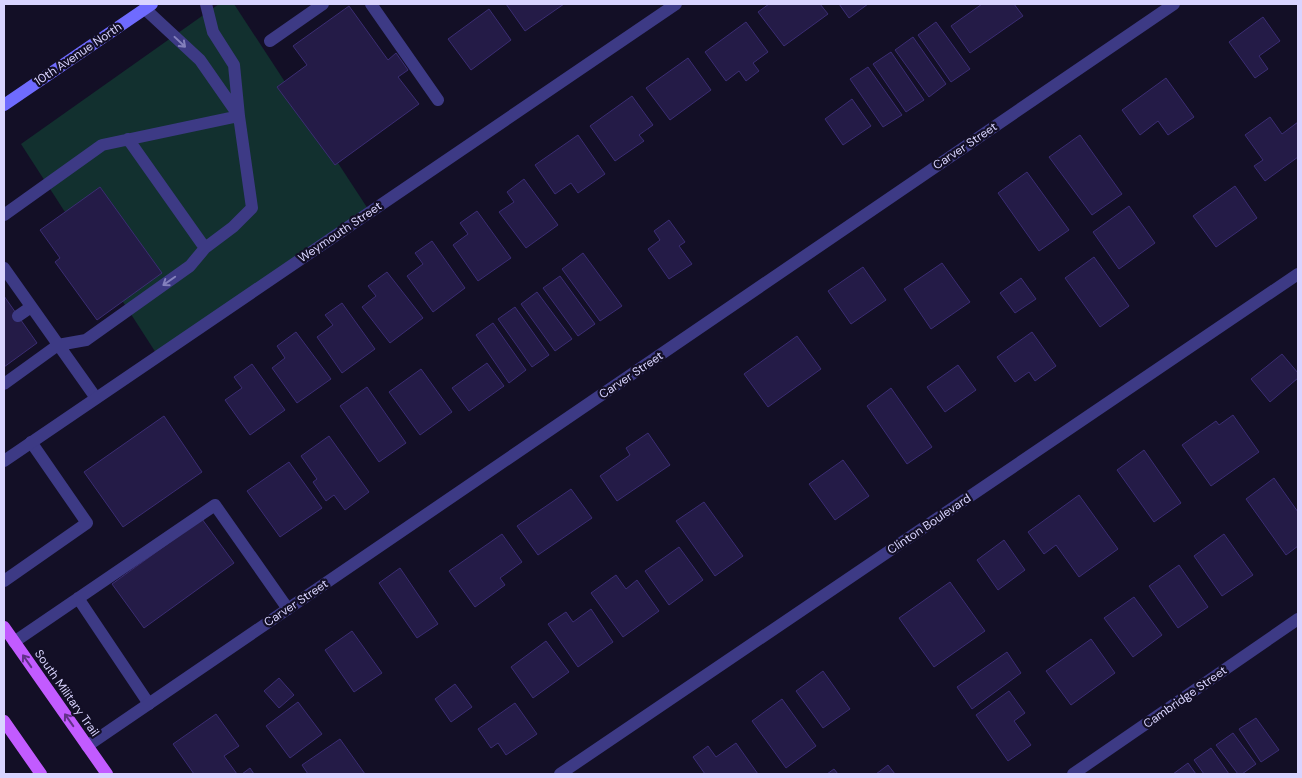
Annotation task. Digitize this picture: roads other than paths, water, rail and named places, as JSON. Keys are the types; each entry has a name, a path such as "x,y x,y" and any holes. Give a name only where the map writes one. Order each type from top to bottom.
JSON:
{"main road":[{"name":"South Military Trail","path":"4,627 107,774"},
{"path":"4,721 41,774"}],"street":[{"path":"4,384 58,345 86,340 190,266 205,248 233,227 252,208 234,65 212,32 206,4"},
{"path":"270,41 323,4"},
{"path":"370,4 438,100"},
{"name":"Weymouth Street","path":"4,461 676,4"},
{"name":"Carver Street","path":"87,746 1174,4"},
{"path":"148,6 200,60 239,116"},
{"name":"10th Avenue North","path":"4,105 148,6"},
{"path":"4,215 102,145 239,116"},
{"path":"128,139 205,248"},
{"path":"4,269 96,398"},
{"name":"Clinton Boulevard","path":"560,774 1298,274"},
{"path":"18,316 31,307"},
{"path":"4,581 86,523 31,442"},
{"path":"14,642 215,505 288,609"},
{"path":"78,598 149,704"},
{"name":"Cambridge Street","path":"1073,774 1298,619"}]}
